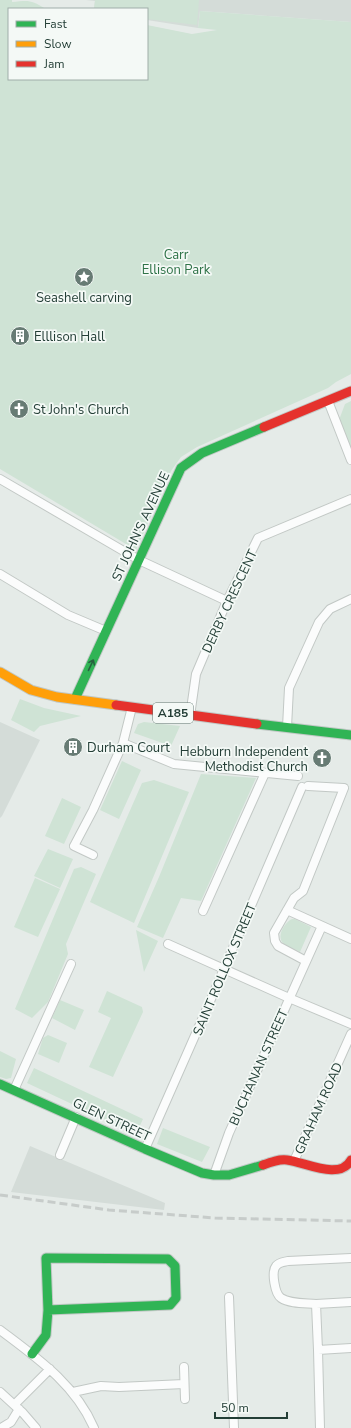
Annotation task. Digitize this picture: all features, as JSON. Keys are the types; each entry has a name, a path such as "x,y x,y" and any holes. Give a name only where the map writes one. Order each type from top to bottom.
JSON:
{"street":[{"name":"ST JOHN'S AVENUE","path":"75,699 181,468 202,453 351,391"},
{"path":"328,401 351,460"},
{"path":"0,479 139,560 227,601"},
{"name":"DERBY CRESCENT","path":"190,716 196,674 227,601 258,538 351,499"},
{"path":"0,574 68,615 106,631"},
{"path":"286,726 289,688 319,622 330,609 351,598"},
{"name":"A185","path":"0,672 31,690 57,697 190,716 351,734"},
{"path":"93,855 74,846 93,810 123,742 132,707"},
{"path":"123,742 174,764 298,776"},
{"path":"203,911 265,772"},
{"name":"SAINT ROLLOX STREET","path":"145,1149 305,787 344,788 302,891 294,898 287,910"},
{"path":"306,960 278,946 275,941 274,933 287,910 351,939"},
{"name":"BUCHANAN STREET","path":"214,1175 229,1133 322,926"},
{"path":"168,944 351,1024"},
{"path":"14,1090 71,964"},
{"name":"GRAHAM ROAD","path":"294,1161 349,1037"},
{"name":"GLEN STREET","path":"0,1084 202,1173 230,1175 278,1160 294,1161 320,1169 334,1171 342,1169 349,1164 351,1160"},
{"path":"60,1155 76,1117"},
{"path":"32,1354 46,1335 48,1310 46,1258 168,1259 175,1266 176,1298 170,1305 48,1310"},
{"path":"351,1258 288,1261 276,1265 274,1269 274,1283 276,1292 286,1301 316,1304 351,1302"},
{"path":"229,1297 234,1428"},
{"path":"316,1304 320,1428"},
{"path":"0,1330 50,1369 73,1392 94,1428"},
{"path":"318,1350 351,1348"},
{"path":"184,1367 185,1399"},
{"path":"1,1428 11,1422 17,1407 50,1369"},
{"path":"73,1392 100,1386 119,1387 184,1384"},
{"path":"0,1392 17,1407 36,1428"}],"shaded area":[{"path":"86,0 351,0 351,22 200,11 198,28 148,20 148,8 94,8 95,1"},
{"path":"0,722 40,740 0,818"},
{"path":"30,1146 165,1203 164,1210 11,1192"}],"green space":[{"name":"Carr Ellison Park","path":"0,0 12,0 12,2 30,1 44,8 8,8 8,80 148,80 148,25 192,34 217,30 198,28 200,11 351,22 351,374 328,388 197,447 181,457 171,471 136,550 0,469"},
{"path":"95,0 199,0 197,25 148,19 148,8 94,8"},
{"path":"351,401 351,448 339,420 345,404"},
{"path":"20,699 44,708 81,716 40,726 34,732 11,720"},
{"path":"144,722 180,726 171,746 134,733 138,724"},
{"path":"122,761 141,770 119,819 100,810"},
{"path":"201,774 256,778 201,901 181,898 163,938 137,927"},
{"path":"154,780 189,792 134,923 90,902 142,783"},
{"path":"62,798 81,807 64,844 45,836"},
{"path":"48,849 73,859 60,888 34,876"},
{"path":"81,867 96,874 66,944 68,954 48,1002 32,1018 15,1009 74,869"},
{"path":"35,878 60,889 38,937 14,927"},
{"path":"292,919 311,927 300,952 283,943 280,937 282,930"},
{"path":"136,930 158,941 144,972"},
{"path":"107,991 142,1007 143,1012 113,1077 89,1067 111,1018 98,1012"},
{"path":"60,1000 84,1010 75,1030 52,1018"},
{"path":"48,1035 67,1043 59,1063 38,1054 43,1038"},
{"path":"0,1051 16,1059 11,1078 6,1079 0,1077"},
{"path":"34,1068 143,1119 136,1134 27,1083"},
{"path":"163,1128 210,1147 202,1162 157,1144"}],"railway":[{"path":"0,1195 109,1210 215,1218 351,1221"}],"traffic: fast":[{"path":"75,699 181,468 202,453 264,427"},
{"path":"257,724 351,735"},
{"path":"0,1084 202,1173 229,1175 263,1165"},
{"path":"32,1354 46,1335 48,1310 46,1258 168,1259 175,1266 176,1298 170,1305 48,1310"}],"traffic: slow":[{"path":"0,672 31,690 57,697 116,705"}],"traffic: jam":[{"path":"264,427 351,391"},
{"path":"116,705 257,724"},
{"path":"263,1165 278,1160 287,1160 331,1170 346,1166 351,1160"}],"place":[{"name":"Seashell carving","path":"84,277"},
{"name":"Elllison Hall","path":"20,336"},
{"name":"St John's Church","path":"19,409"},
{"name":"Durham Court","path":"73,747"},
{"name":"Hebburn Independent Methodist Church","path":"322,758"}]}
